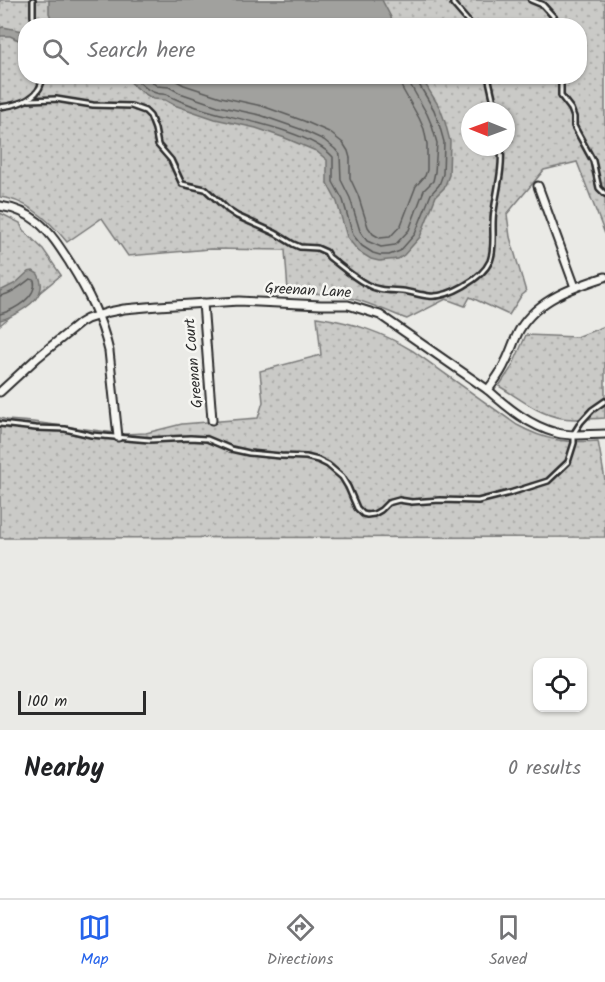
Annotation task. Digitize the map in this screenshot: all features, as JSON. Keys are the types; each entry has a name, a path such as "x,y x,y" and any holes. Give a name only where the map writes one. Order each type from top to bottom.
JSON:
{"street":[{"path":"538,186 575,287"},
{"path":"0,206 27,215 39,223 51,236 88,292 109,351 118,437"},
{"path":"488,390 501,372 526,320 543,304 575,287 605,277"},
{"name":"Greenan Lane","path":"0,392 22,369 80,323 109,312 239,301 348,305 380,315 530,422 558,433 605,434"},
{"name":"Greenan Court","path":"203,303 212,420"}],"lane":[{"path":"33,0 33,18"},
{"path":"453,0 453,4 465,18"},
{"path":"531,0 543,5 555,18"},
{"path":"29,100 42,84"},
{"path":"490,84 494,102"},
{"path":"561,84 561,96 571,109 574,126 593,161 599,188 605,194"},
{"path":"0,107 29,100 56,99 93,105 131,106 146,111 155,129 158,145 171,160 182,184 206,189 237,216 275,232 293,244 326,252 329,257 367,285 429,296 439,296 457,290 478,275 489,262 492,254 493,212 501,172 501,156"},
{"path":"0,424 65,429 91,435 150,440 207,439 231,449 306,457 328,465 342,477 357,508 367,515 381,510 388,502 399,500 412,502 478,501 548,481 568,462 574,435 581,422 605,401"}],"shaded area":[{"path":"0,0 605,0 605,234 577,162 544,170 507,214 510,237 526,292 509,315 470,297 465,306 446,299 407,319 354,299 288,291 285,250 210,249 128,256 102,218 67,242 38,213 20,202 0,197"},
{"path":"0,213 20,223 23,230 43,249 61,275 0,325"},
{"path":"317,317 367,329 401,344 517,425 537,435 576,442 598,441 605,480 605,537 0,538 0,418 123,434 146,433 182,424 258,418 263,402 260,371 321,355"},
{"path":"605,326 605,418 573,419 554,416 529,405 499,386 512,367 526,335 577,337"}],"water":[{"path":"49,0 382,0 391,18 51,18"},
{"path":"0,28 18,30 18,40 10,36 0,36"},
{"path":"132,84 425,84 440,108 450,141 449,175 444,188 436,196 420,237 404,255 398,259 379,261 371,259 358,251 347,237 337,202 327,183 327,160 316,151 256,128 215,119 165,100 153,99"},
{"path":"33,271 38,274 41,281 36,299 12,316 0,320 0,291"}]}
